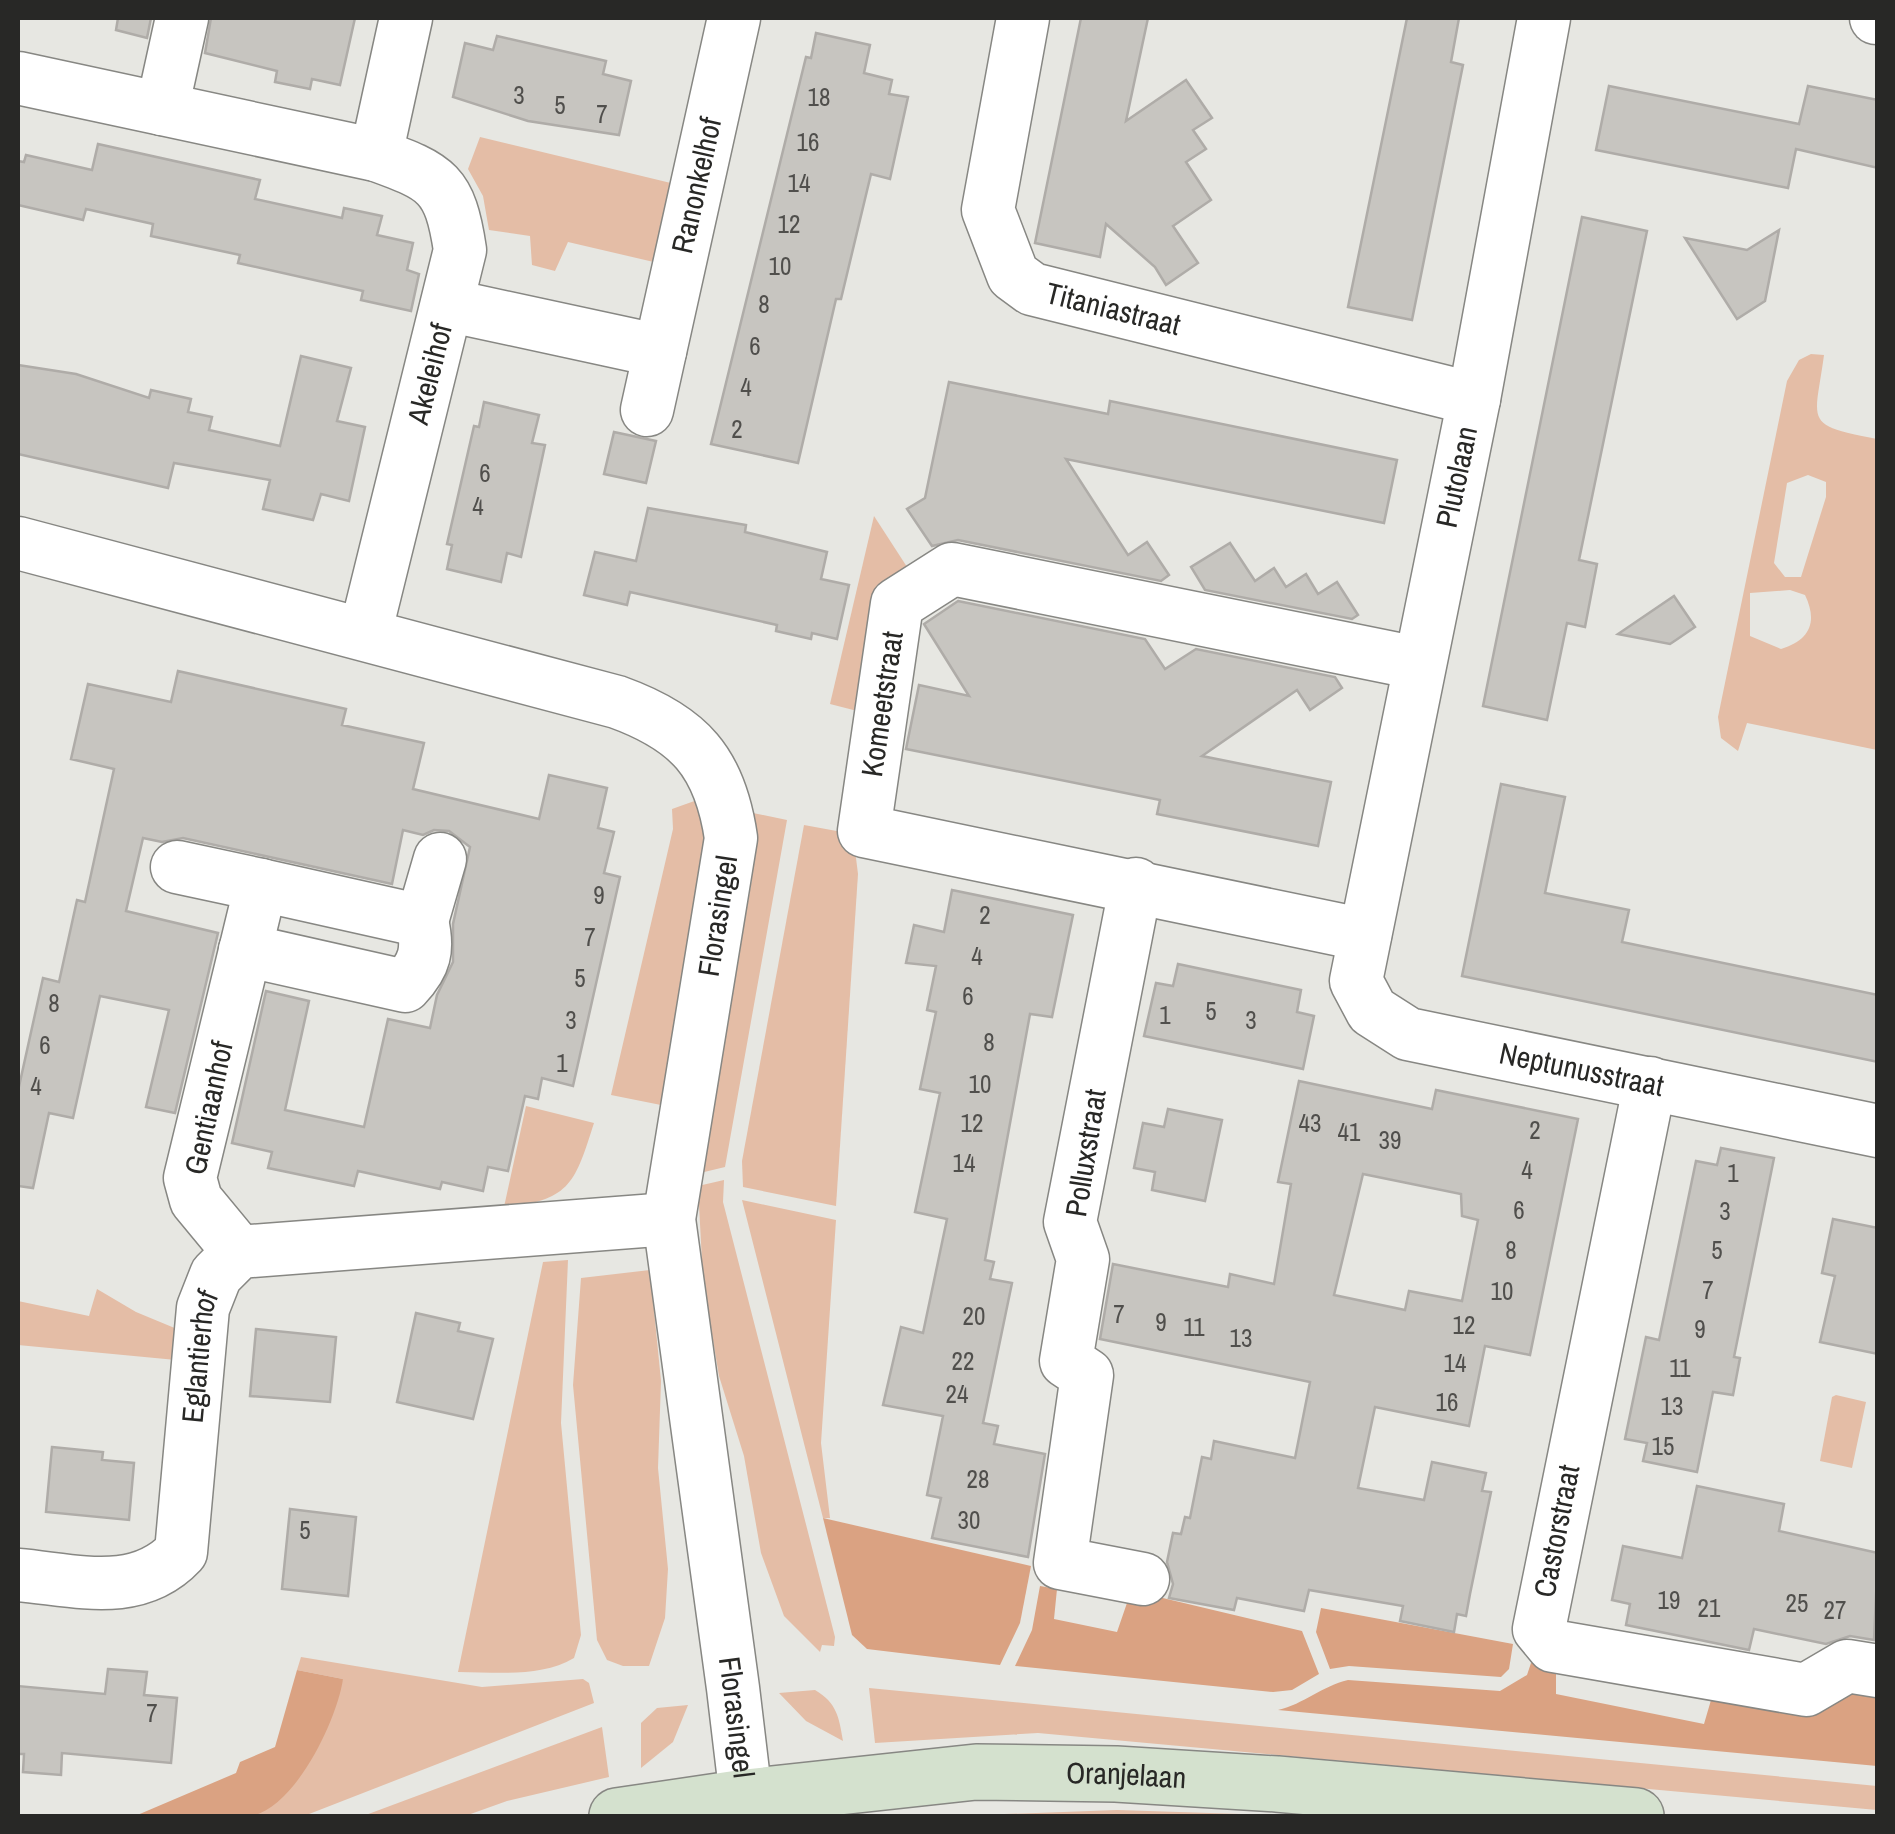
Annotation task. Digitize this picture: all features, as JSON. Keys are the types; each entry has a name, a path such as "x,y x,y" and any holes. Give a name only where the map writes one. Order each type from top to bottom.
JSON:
{"street":[{"path":"162,109 182,18"},
{"path":"376,155 406,18"},
{"name":"Ranonkelhof","path":"646,410 734,18"},
{"name":"Titaniastraat","path":"1023,18 988,210 1012,275 1032,288 1474,399"},
{"name":"Plutolaan","path":"1365,935 1417,662 1474,399 1544,18"},
{"name":"Akeleihof","path":"18,78 376,155 426,173 454,206 460,250 366,634"},
{"path":"447,306 660,351"},
{"name":"Florasingel","path":"18,543 366,634 661,718 699,752 725,799 731,838 669,1219 748,1810"},
{"name":"Komeetstraat","path":"1365,935 864,830 897,604 952,569 1417,662"},
{"path":"245,950 404,986 422,968 427,942 422,922 440,859"},
{"path":"178,867 422,922"},
{"name":"Polluxstraat","path":"1136,884 1070,1222 1083,1259 1066,1361 1087,1376 1060,1563 1144,1579"},
{"name":"Gentiaanhof","path":"239,1252 196,1200 190,1178 261,886"},
{"name":"Neptunusstraat","path":"1365,935 1356,981 1372,1011 1408,1034 1878,1130"},
{"name":"Castorstraat","path":"1650,1083 1539,1628 1553,1646 1806,1690 1848,1666 1878,1671"},
{"name":"Eglantierhof","path":"18,1574 139,1582 165,1569 181,1552 203,1308 216,1275 239,1252 669,1219"},
{"name":"Oranjelaan","path":"616,1816 748,1810 976,1772 1116,1774 1636,1816"}],"shaded area":[{"path":"480,137 675,184 658,263 568,242 555,271 532,265 530,236 489,230 483,196 468,169"},
{"path":"1811,354 1824,355 1817,408 1825,424 1877,439 1877,750 1747,723 1738,751 1721,738 1718,717 1787,381 1799,360","holes":["1808,475 1826,482 1826,497 1801,577 1785,577 1774,563 1787,483","1790,590 1805,595 1809,605 1811,622 1805,635 1781,649 1750,636 1750,593"]},
{"path":"874,516 909,570 869,714 830,704"},
{"path":"700,799 709,845 661,1105 611,1095 673,829 672,809"},
{"path":"753,813 787,820 725,1167 700,1173 752,879"},
{"path":"804,825 853,834 858,874 836,1206 743,1187 742,1161"},
{"path":"526,1106 594,1123 567,1185 544,1200 504,1207"},
{"path":"724,1180 723,1202 835,1637 834,1646 822,1645 820,1652 784,1616 761,1553 744,1456 719,1376 703,1280 698,1186"},
{"path":"742,1200 836,1220 821,1443 830,1518 823,1518"},
{"path":"568,1260 561,1423 581,1635 574,1658 547,1669 458,1672 543,1262"},
{"path":"650,1270 661,1381 658,1468 668,1569 665,1618 649,1666 623,1666 607,1660 597,1640 573,1385 581,1278"},
{"path":"97,1289 136,1312 177,1329 176,1360 18,1345 18,1301 89,1316"},
{"path":"1832,1397 1866,1402 1852,1468 1820,1461"},
{"path":"823,1518 1031,1566 1020,1623 1000,1665 867,1649 852,1635"},
{"path":"1040,1586 1057,1589 1054,1619 1117,1632 1127,1603 1146,1594 1302,1631 1319,1674 1292,1690 1273,1692 1015,1666 1032,1630"},
{"path":"1321,1608 1513,1644 1509,1669 1501,1677 1349,1666 1330,1669 1316,1632"},
{"path":"301,1657 482,1687 583,1679 589,1683 594,1703 304,1816 253,1816 273,1804 343,1679 297,1670"},
{"path":"1531,1663 1556,1666 1556,1694 1704,1724 1716,1683 1847,1689 1877,1695 1877,1766 1278,1710 1348,1680 1500,1691 1527,1675"},
{"path":"297,1670 343,1679 323,1738 284,1796 268,1809 239,1818 135,1816 236,1773 240,1762 275,1747"},
{"path":"869,1688 1877,1786 1877,1810 1038,1733 875,1743"},
{"path":"815,1690 836,1711 843,1741 806,1721 779,1693"},
{"path":"688,1705 673,1742 641,1768 641,1723 657,1708"},
{"path":"602,1727 609,1777 507,1801 465,1816 363,1816"},
{"path":"1117,1810 1274,1815 1297,1816 951,1816"}],"building":[{"path":"118,18 151,18 147,38 116,30"},
{"path":"211,18 355,18 340,85 312,79 310,89 275,82 277,71 205,53"},
{"path":"1081,18 1148,18 1126,121 1186,80 1212,118 1193,130 1206,149 1186,162 1211,200 1173,226 1198,263 1166,285 1155,267 1106,224 1100,257 1035,243"},
{"path":"1407,18 1459,18 1451,62 1463,65 1412,320 1348,307"},
{"path":"816,33 870,45 864,73 892,80 889,94 908,97 890,179 871,174 841,299 836,299 798,463 711,444 806,57 811,58"},
{"path":"497,36 606,61 603,74 631,81 619,135 528,121 453,97 465,43 493,50"},
{"path":"1609,86 1799,124 1808,86 1878,100 1878,168 1796,149 1788,188 1596,150"},
{"path":"98,144 260,180 255,199 342,218 344,208 382,216 377,235 413,243 407,270 419,274 411,311 361,300 363,291 238,263 240,255 151,236 153,224 86,209 83,220 18,205 18,161 24,162 26,155 92,170"},
{"path":"1582,217 1647,231 1579,560 1597,564 1585,627 1567,623 1547,720 1483,706"},
{"path":"1779,230 1765,301 1737,319 1685,238 1747,250"},
{"path":"301,356 351,368 337,421 365,427 349,501 321,494 313,520 263,509 270,480 174,463 168,488 18,454 18,365 76,374 149,398 151,390 191,399 188,412 212,417 209,430 280,446"},
{"path":"949,382 1108,414 1110,401 1397,460 1384,523 1066,459 1128,555 1147,542 1169,575 1161,581 958,540 932,546 907,509 925,498"},
{"path":"484,402 539,415 532,443 545,445 521,557 507,553 501,582 447,569 452,545 447,544 474,426 479,427"},
{"path":"614,432 656,441 646,483 604,474"},
{"path":"648,508 746,525 745,532 827,552 821,579 849,585 837,639 812,633 811,639 776,631 777,625 630,592 627,605 584,595 595,552 636,561"},
{"path":"1230,543 1255,581 1274,568 1286,587 1306,574 1318,594 1337,582 1358,615 1352,619 1205,590 1191,567"},
{"path":"1674,596 1695,627 1676,640 1670,644 1618,634"},
{"path":"958,601 1145,639 1165,669 1196,649 1335,677 1342,688 1310,710 1297,690 1202,756 1331,782 1318,846 1157,814 1160,800 906,749 919,685 969,696 924,624"},
{"path":"178,671 346,709 342,725 424,743 413,789 539,819 549,775 607,788 598,828 614,832 604,873 620,877 573,1086 542,1078 538,1099 525,1096 508,1171 488,1167 483,1191 442,1182 440,1189 358,1171 354,1186 268,1168 272,1152 232,1143 266,991 309,1001 285,1110 364,1127 388,1019 430,1028 437,995 453,962 453,924 470,847 449,831 434,830 423,835 403,830 392,884 183,838 162,842 143,838 126,911 218,933 175,1113 146,1107 169,1010 100,996 73,1118 49,1113 33,1188 18,1186 18,1091 43,978 59,982 77,900 85,902 114,769 71,759 88,684 171,702"},
{"path":"1501,784 1565,797 1545,893 1629,910 1622,942 1878,995 1878,1062 1462,976"},
{"path":"952,890 1073,915 1052,1017 1030,1014 985,1260 994,1262 990,1279 1012,1283 983,1423 998,1426 994,1444 1045,1454 1028,1557 932,1538 941,1498 927,1495 943,1416 883,1405 901,1327 923,1333 947,1219 915,1212 940,1093 920,1089 936,1012 927,1010 936,966 906,963 914,925 944,932"},
{"path":"1178,964 1301,990 1297,1012 1314,1016 1303,1069 1144,1036 1156,983 1173,986"},
{"path":"1299,1081 1432,1109 1436,1090 1578,1119 1530,1355 1485,1346 1469,1426 1375,1407 1358,1488 1424,1500 1432,1462 1486,1473 1482,1491 1491,1492 1466,1616 1457,1614 1454,1632 1400,1621 1403,1606 1309,1590 1304,1611 1237,1598 1234,1610 1169,1598 1173,1584 1167,1562 1173,1533 1181,1534 1185,1517 1190,1518 1202,1457 1211,1459 1214,1441 1295,1458 1310,1382 1100,1339 1113,1264 1228,1287 1230,1274 1274,1284 1291,1184 1278,1182","holes":["1363,1174 1461,1194 1462,1216 1478,1220 1462,1301 1409,1291 1405,1310 1334,1295"]},
{"path":"1168,1109 1222,1120 1205,1201 1152,1190 1155,1172 1134,1168 1143,1123 1164,1127"},
{"path":"1721,1148 1774,1158 1734,1357 1740,1358 1733,1395 1713,1392 1697,1472 1643,1461 1647,1443 1625,1439 1646,1337 1659,1340 1696,1161 1717,1165"},
{"path":"1833,1219 1878,1228 1878,1354 1820,1342 1835,1276 1822,1273"},
{"path":"416,1313 460,1323 458,1331 493,1339 473,1419 397,1402"},
{"path":"256,1329 336,1337 330,1402 250,1396"},
{"path":"52,1447 103,1452 102,1460 134,1463 129,1520 46,1512"},
{"path":"1697,1486 1784,1504 1779,1531 1878,1553 1874,1640 1850,1636 1826,1644 1754,1629 1749,1650 1626,1625 1630,1604 1612,1600 1623,1546 1682,1558"},
{"path":"290,1509 356,1517 348,1596 282,1589"},
{"path":"108,1669 147,1672 144,1695 177,1698 171,1763 62,1753 61,1775 23,1772 24,1754 18,1754 18,1686 105,1694"}]}
